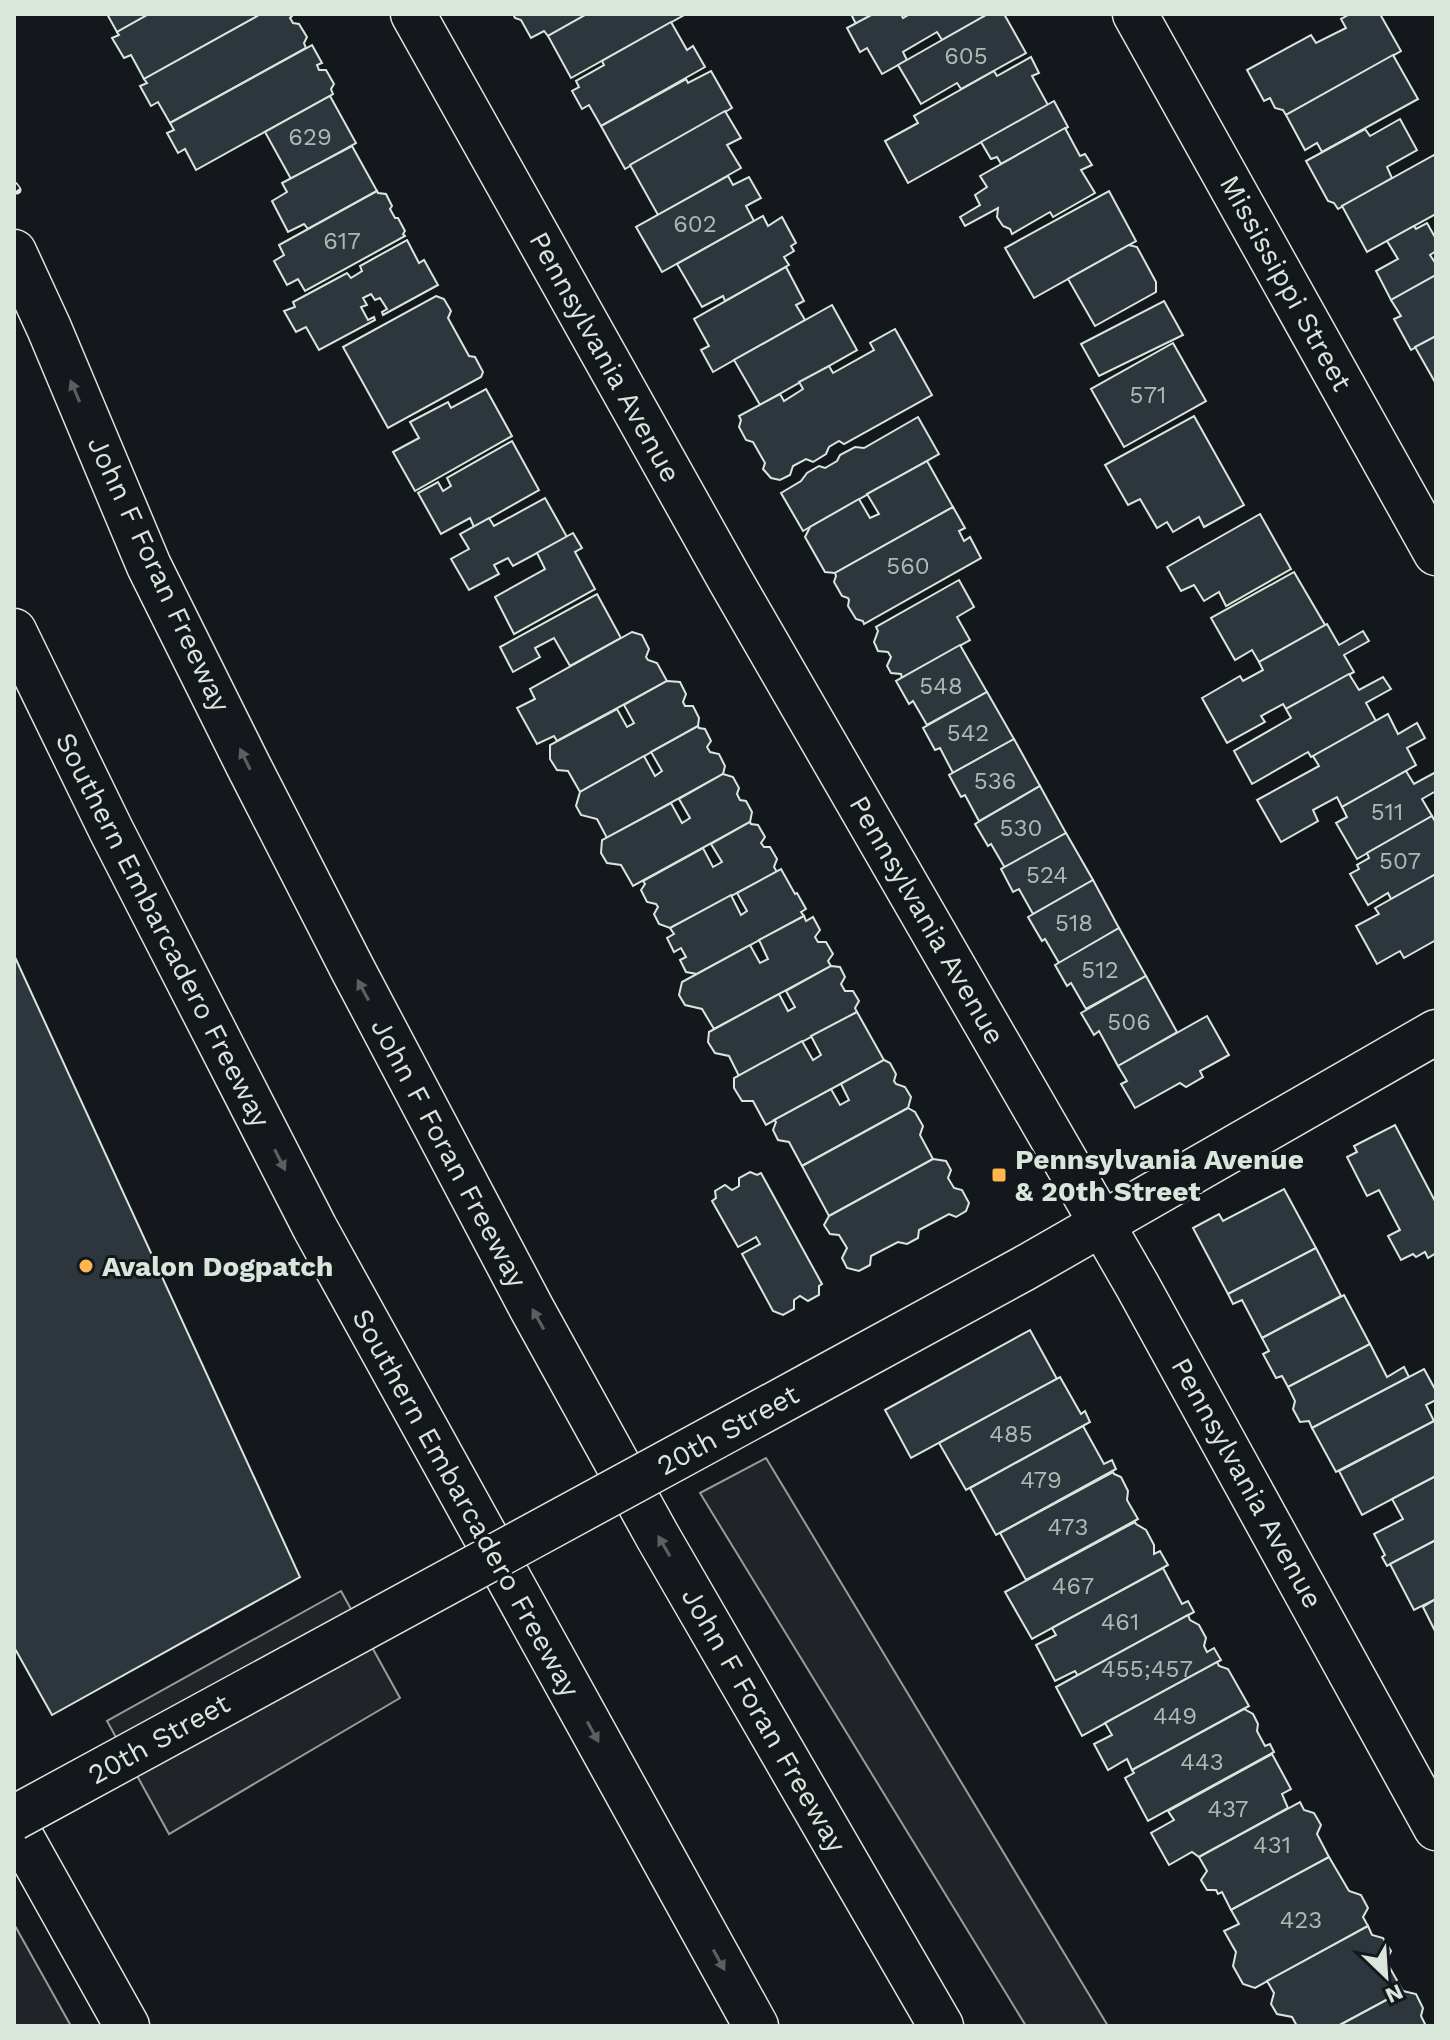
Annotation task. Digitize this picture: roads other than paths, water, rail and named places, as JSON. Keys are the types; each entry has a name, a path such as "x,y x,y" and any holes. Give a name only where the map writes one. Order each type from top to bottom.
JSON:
{"main road":[{"name":"Pennsylvania Avenue","path":"413,14 729,578 1153,1313 1436,1828"},
{"name":"Mississippi Street","path":"1135,14 1436,553"},
{"name":"John F Foran Freeway","path":"14,252 149,566 453,1162 658,1537 941,2026"},
{"name":"Southern Embarcadero Freeway","path":"16,636 118,844 315,1228 756,2026"},
{"name":"20th Street","path":"14,1818 1023,1269 1436,1032"},
{"path":"777,1743 973,2026"},
{"path":"14,1824 24,1868 127,2026"}],"railway":[{"path":"14,186 17,190"}],"place":[{"name":"Pennsylvania Avenue & 20th Street","path":"999,1175"},
{"name":"Avalon Dogpatch","path":"86,1266"}]}
